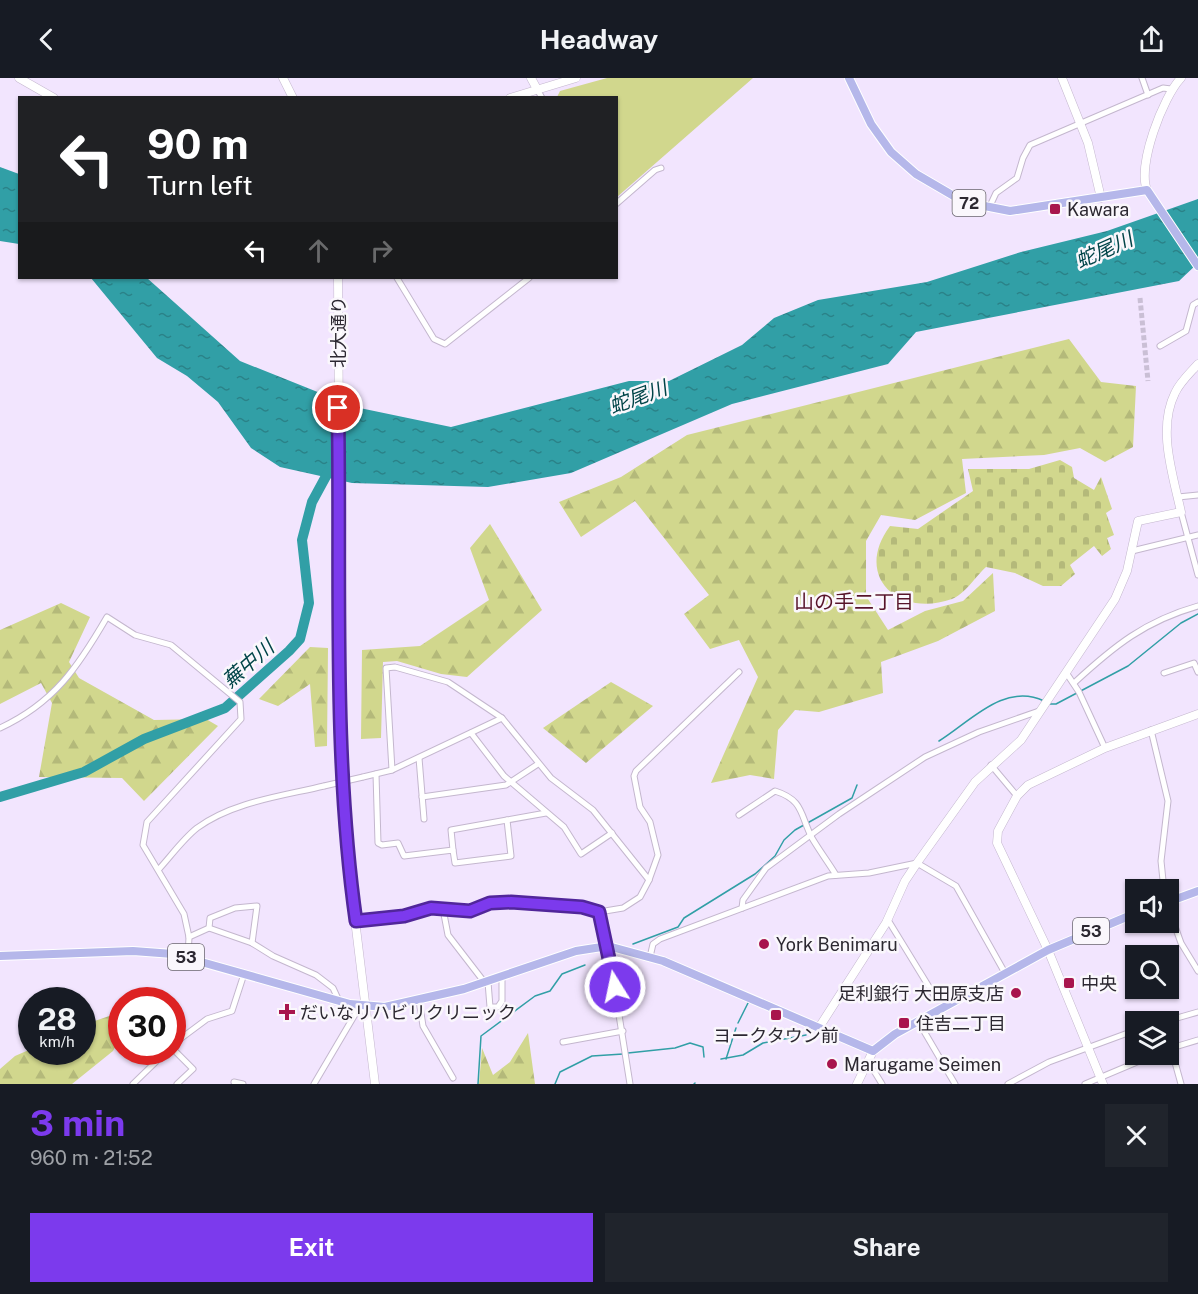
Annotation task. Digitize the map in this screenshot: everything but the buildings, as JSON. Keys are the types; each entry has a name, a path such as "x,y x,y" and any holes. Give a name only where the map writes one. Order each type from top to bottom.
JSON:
{"main road":[{"name":"72","path":"849,78 878,135 898,159 952,196 989,208 1025,210 1147,190"},
{"path":"1147,190 1198,266"},
{"path":"1179,898 1198,891"},
{"name":"53","path":"0,956 133,951 188,957 339,1000 363,1006 385,1007 502,978 576,951 608,946 650,957 820,1026 873,1051 918,1021 1048,950 1125,918"}],"street":[{"path":"19,78 50,96"},
{"path":"283,78 292,96"},
{"path":"531,78 541,96"},
{"path":"516,96 576,78"},
{"path":"1062,78 1082,124 1101,198"},
{"path":"1142,78 1148,95"},
{"path":"1147,190 1145,173 1152,138 1161,109 1181,78"},
{"path":"989,208 996,193 1017,178 1030,145 1163,88 1172,89"},
{"path":"618,202 655,170 661,168"},
{"name":"北大通り","path":"338,279 341,744 345,818 356,921"},
{"path":"398,279 434,339 445,344 528,279"},
{"path":"1160,346 1186,331 1197,302"},
{"path":"1189,319 1198,319"},
{"path":"1198,364 1180,384 1172,400 1168,451 1186,538 1198,575"},
{"path":"1178,497 1198,495"},
{"path":"820,1026 888,920 905,881 917,863 975,782 1021,740 1044,710 1115,599 1132,551 1138,521 1181,512"},
{"path":"1132,551 1198,535"},
{"path":"1074,682 1134,634 1164,616 1198,606"},
{"path":"0,728 40,704 65,682 107,617 135,635 168,643 240,702 241,719 147,822 143,845 184,914 189,937 188,957"},
{"path":"1164,674 1194,663 1198,672"},
{"path":"392,770 386,668 396,667 447,682 502,718 538,764 568,792 593,810 649,880"},
{"path":"375,1084 363,1006 356,921 404,916 431,908 470,911 490,903 511,902 582,907 599,912 623,908 640,897 658,855 657,842 650,822 640,807 634,776 636,771 739,672"},
{"path":"1067,674 1074,682 1105,748"},
{"path":"742,908 743,900 766,868 839,814 925,757 978,732 1044,710"},
{"path":"1102,1081 1048,950 998,843 998,831 1017,796 1041,777 1105,748 1198,714"},
{"path":"159,869 194,830 209,819 252,802 392,770 502,718"},
{"path":"1151,730 1168,801 1161,861 1163,879"},
{"path":"471,733 510,782 564,827 581,854 612,833"},
{"path":"418,758 424,819"},
{"path":"422,797 510,782 538,764"},
{"path":"991,765 1017,796"},
{"path":"376,774 378,843 382,845 398,843 404,856 453,850"},
{"path":"739,815 775,791 789,795 799,806 812,836 836,875"},
{"path":"507,820 511,856 455,863 451,830 546,813"},
{"path":"650,957 653,944 660,939 742,908 836,875 869,873 917,863 956,886 1005,973"},
{"path":"208,928 210,918 235,908 257,906 252,943"},
{"path":"442,909 448,935 486,982 490,1007 498,1007 502,1001 502,978"},
{"path":"599,912 608,946 630,1084"},
{"path":"888,920 934,995"},
{"path":"189,937 208,928 252,943 273,956 316,975 333,988 339,1000"},
{"path":"1177,933 1190,962 1198,971"},
{"path":"186,1036 207,1019 232,1011 244,974"},
{"path":"419,1000 423,1026 453,1078"},
{"path":"314,1084 363,1006"},
{"path":"1179,1017 1198,1012"},
{"path":"918,1021 956,1084"},
{"path":"563,1042 623,1031"},
{"path":"1008,1084 1049,1062 1125,1034"},
{"path":"1179,1046 1198,1040"},
{"path":"857,1084 873,1051"},
{"path":"177,1084 193,1069 186,1062"},
{"path":"133,1084 153,1065"},
{"path":"1085,1084 1102,1081 1134,1065"},
{"path":"1175,1065 1181,1084"},
{"path":"865,1066 874,1071 882,1084"},
{"path":"234,1082 243,1084"}],"green space":[{"path":"607,78 753,78 618,196 618,96 558,96 560,91"},
{"path":"1069,339 1101,382 1136,386 1133,447 1105,462 1080,448 1044,455 962,459 966,493 915,520 881,515 866,541 866,596 888,630 925,611 963,601 993,573 995,611 938,641 881,662 883,693 819,712 795,710 778,730 774,779 750,775 711,783 758,677 739,640 710,649 684,614 709,595 635,501 581,537 559,502 621,477 687,435"},
{"path":"1060,460 1072,467 1074,478 1094,490 1101,477 1112,509 1106,513 1114,535 1107,538 1111,549 1102,556 1094,546 1070,565 1075,574 1061,586 1043,586 1015,573 986,567 952,599 932,603 914,603 899,597 887,588 879,576 876,561 880,544 890,526 918,529 973,491 968,469 1029,469"},
{"path":"490,524 542,610 467,677 441,674 397,661 383,662 381,738 361,739 362,650 420,646 489,600 470,548"},
{"path":"61,603 90,617 69,662 79,678 154,720 206,719 218,726 144,801 122,778 39,777 52,703 41,683 0,704 0,630"},
{"path":"310,647 328,648 327,746 315,747 310,684 278,706 259,699"},
{"path":"611,682 653,706 586,763 543,728"},
{"path":"108,1016 108,1055 96,1065 96,1021"},
{"path":"528,1033 535,1084 479,1084 482,1048 493,1075 510,1062"},
{"path":"18,1055 18,1065 96,1065 72,1084 0,1084 0,1069"}],"water":[{"path":"0,167 18,174 18,244 0,241"},
{"name":"蛇尾川","path":"1198,199 1198,263 1179,281 916,332 888,364 732,404 571,473 488,487 352,483 280,467 251,448 218,402 187,376 157,358 92,279 148,279 240,361 355,407 451,427 629,381 669,381 742,345 774,318 818,300 927,282 1021,252 1107,231"}],"waterway":[{"name":"蕪中川","path":"0,797 84,772 144,739 225,708 289,651 300,639 309,603 302,540 312,502 331,467"},
{"path":"1048,704 1056,704 1128,666 1181,623 1198,614"},
{"path":"939,741 975,715 1001,700 1029,696 1044,701"},
{"path":"633,944 678,927 684,918 755,874 775,856 784,840 795,830 852,798 857,785"},
{"path":"478,1084 481,1036 535,996 550,991 562,974 585,965"},
{"path":"738,1023 748,1003"},
{"path":"726,1059 736,1028"},
{"path":"721,1059 743,1055 763,1043 806,1035"},
{"path":"628,1053 675,1048 690,1043 703,1047 704,1057"},
{"path":"555,1084 560,1072 592,1056 623,1054"}],"tunnel":[{"path":"1140,298 1148,381"}],"place":[{"name":"Kawara","path":"1055,209"},
{"name":"York Benimaru","path":"764,944"},
{"name":"中央","path":"1069,983"},
{"name":"足利銀行 大田原支店","path":"1016,993"},
{"name":"だいなリハビリクリニック","path":"287,1012"},
{"name":"ヨークタウン前","path":"776,1015"},
{"name":"住吉二丁目","path":"904,1023"},
{"name":"Marugame Seimen","path":"832,1064"}],"district":[{"name":"山の手二丁目","path":"854,602"}],"route":[{"path":"338,408 341,744 345,818 356,921 404,916 431,908 470,911 490,903 511,902 582,907 599,912 615,987"}]}
